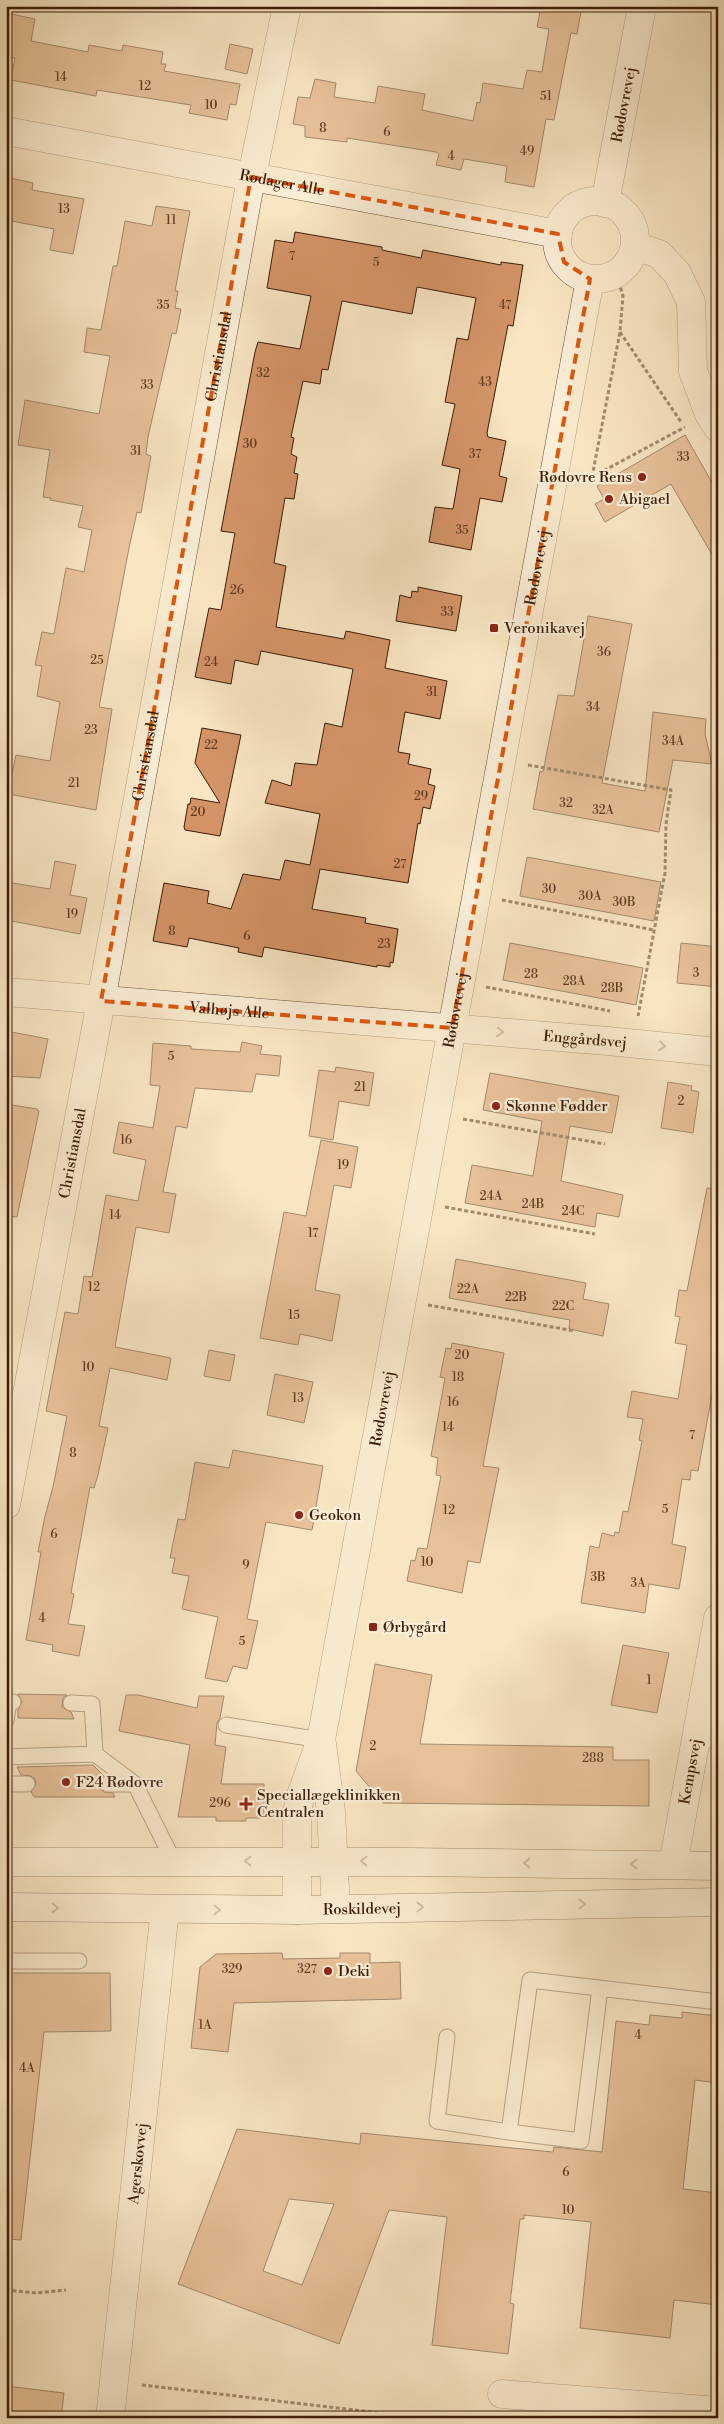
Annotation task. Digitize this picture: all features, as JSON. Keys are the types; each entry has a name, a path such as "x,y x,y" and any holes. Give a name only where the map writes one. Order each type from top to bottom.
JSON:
{"street":[{"name":"Christiansdal","path":"6,1505 101,1001 251,177 287,6"},
{"name":"Rødovrevej","path":"605,202 642,6"},
{"name":"Rødager Alle","path":"6,131 558,234"},
{"path":"605,202 621,210 630,220 635,246 627,264 617,273 604,278 590,279 573,272 564,262 558,250 558,234 564,218 573,208 586,203 605,202"},
{"path":"635,246 659,254 677,273 691,302 693,371 713,421"},
{"name":"Rødovrevej","path":"297,1910 296,1861 299,1801 321,1740 590,279"},
{"name":"Valhøjs Alle","path":"6,992 452,1028"},
{"name":"Enggårdsvej","path":"452,1028 718,1052"},
{"name":"Kempsvej","path":"673,1865 707,1740 718,1618"},
{"name":"Rødovrevej","path":"321,1740 331,1812 336,1909"},
{"path":"6,1862 333,1861 718,1866"},
{"name":"Roskildevej","path":"6,1907 297,1910 718,1902"},
{"name":"Agerskovvej","path":"110,2418 166,1909"},
{"path":"502,2394 530,2408 718,2411"}],"lane":[{"path":"6,1720 9,1702 13,1702"},
{"path":"71,1703 92,1704 95,1754"},
{"path":"226,1725 321,1740"},
{"path":"6,1757 95,1754 135,1784 174,1862"},
{"path":"6,1784 27,1784"},
{"path":"108,1784 135,1784"},
{"path":"6,1961 79,1961"},
{"path":"509,2132 530,1980 718,2002"},
{"path":"447,2037 437,2121 581,2141 600,1988"}],"path":[{"path":"592,477 620,332 623,296 617,273"},
{"path":"620,332 684,427"},
{"path":"549,501 684,427 713,421"},
{"path":"501,761 671,790 666,824 665,873 633,1044"},
{"path":"476,895 654,930"},
{"path":"460,982 617,1013"},
{"path":"631,1015 638,1016"},
{"path":"436,1114 606,1144"},
{"path":"419,1202 595,1234"},
{"path":"401,1300 575,1330"},
{"path":"6,2290 36,2293 66,2290"},
{"path":"114,2382 423,2418"}],"highlighted area":[{"path":"251,177 558,234 564,262 590,279 452,1028 101,1001"}],"building":[{"path":"541,6 582,6 577,34 571,33 554,120 546,119 534,187 505,182 507,166 464,159 461,170 436,165 439,154 436,152 347,138 347,142 305,137 305,126 293,124 298,97 310,98 315,79 336,83 334,97 375,103 378,86 425,94 422,110 473,121 477,102 480,103 483,83 523,89 527,70 542,72 549,29 537,27"},
{"path":"6,13 35,19 31,41 88,52 89,45 122,51 123,45 163,52 161,64 166,64 164,71 240,84 236,105 230,104 227,120 189,113 191,105 97,90 96,96 11,80 15,58 6,56"},
{"path":"230,44 253,49 247,74 225,69"},
{"path":"6,177 33,183 32,190 84,199 73,254 50,250 54,229 6,220"},
{"path":"156,206 190,211 175,291 178,291 175,308 181,309 176,334 172,333 148,437 146,454 151,456 141,513 137,512 129,548 99,707 112,709 96,810 8,794 16,755 50,761 60,702 37,696 42,666 35,665 42,632 54,634 66,568 84,572 92,530 78,527 83,506 43,497 50,450 18,445 25,400 99,414 110,356 84,352 87,328 101,330 113,266 117,266 125,221 152,226"},
{"path":"295,232 382,247 382,250 421,258 423,250 501,265 501,262 523,265 513,326 508,325 487,433 488,437 506,441 499,476 507,478 502,502 480,498 471,550 429,542 435,507 453,509 460,469 442,465 455,404 445,402 457,338 468,340 476,298 417,287 412,314 342,301 328,370 322,369 320,384 303,381 291,437 294,438 291,454 297,457 294,473 298,474 294,499 285,498 274,563 286,566 276,627 344,639 346,631 390,640 385,668 447,681 440,719 405,712 398,752 410,754 408,764 431,769 428,784 435,786 430,809 423,807 420,824 418,823 408,883 320,869 312,909 366,918 365,923 398,929 393,963 390,962 390,967 377,965 377,967 264,947 262,957 238,952 239,948 189,938 187,947 153,941 164,883 209,891 207,903 231,909 243,874 280,880 285,860 310,865 320,814 265,803 272,780 291,786 295,763 317,765 325,723 342,727 353,669 261,651 258,665 235,660 231,684 195,677 209,608 221,610 235,533 221,531 258,342 300,349 311,296 267,288 275,240 293,243"},
{"path":"685,435 718,493 718,565 671,484 605,522 595,504 604,499 597,486"},
{"path":"418,587 462,596 456,631 396,621 400,595 411,598 412,591 418,592"},
{"path":"588,616 632,624 602,783 645,791 653,712 706,719 705,734 712,764 673,760 659,832 533,809 540,771 543,772 558,695 574,696"},
{"path":"202,728 241,735 220,836 185,830 184,827 188,804 190,804 191,798 220,803 195,763"},
{"path":"527,857 661,882 654,921 520,896"},
{"path":"55,861 76,865 70,895 87,898 80,934 6,920 6,882 50,889"},
{"path":"510,943 643,968 636,1005 503,980"},
{"path":"681,943 718,947 718,987 677,983"},
{"path":"6,1031 48,1039 40,1078 6,1076"},
{"path":"242,1042 262,1046 260,1054 281,1056 279,1076 256,1074 252,1092 195,1088 187,1128 176,1126 163,1192 176,1194 169,1233 136,1227 115,1347 171,1358 167,1380 110,1368 99,1426 108,1428 98,1475 94,1488 90,1487 71,1593 74,1594 68,1624 85,1626 79,1656 52,1651 53,1645 26,1640 41,1552 38,1552 67,1416 46,1411 65,1312 78,1314 84,1276 92,1277 106,1195 138,1201 146,1160 113,1153 119,1122 153,1128 160,1086 150,1085 153,1043 191,1046 191,1049 240,1052"},
{"path":"336,1067 374,1073 369,1106 339,1101 333,1140 309,1136 319,1070 335,1072"},
{"path":"490,1073 619,1096 612,1133 570,1126 561,1181 623,1195 619,1217 597,1213 595,1227 465,1203 472,1165 533,1176 542,1121 483,1110"},
{"path":"668,1082 692,1086 691,1090 699,1092 693,1133 661,1128"},
{"path":"6,1104 37,1109 39,1111 17,1217 6,1216"},
{"path":"321,1140 358,1147 351,1188 334,1185 315,1290 340,1295 332,1341 300,1334 298,1345 260,1338 284,1212 306,1216"},
{"path":"707,1188 718,1189 718,1390 713,1389 698,1471 691,1470 690,1480 682,1479 672,1544 686,1547 679,1589 649,1584 645,1613 581,1603 590,1546 599,1548 602,1533 614,1536 615,1532 619,1533 623,1511 628,1512 642,1441 639,1440 643,1419 627,1417 632,1391 678,1399 687,1345 675,1343 680,1317 675,1316 679,1290 687,1291"},
{"path":"456,1259 586,1283 583,1299 609,1304 603,1336 569,1329 570,1320 449,1298"},
{"path":"452,1343 504,1353 483,1466 499,1468 480,1563 468,1561 462,1593 407,1581 411,1560 415,1561 418,1548 427,1549 441,1476 436,1475 438,1458 431,1456 445,1378 440,1377 446,1348 451,1349"},
{"path":"209,1350 235,1355 230,1381 204,1376"},
{"path":"275,1374 313,1382 304,1423 267,1415"},
{"path":"233,1450 323,1466 312,1530 266,1522 247,1619 258,1621 247,1669 233,1666 227,1682 205,1678 218,1617 182,1609 189,1576 172,1573 175,1558 170,1558 178,1519 185,1520 195,1462 229,1468"},
{"path":"623,1645 669,1653 657,1713 611,1705"},
{"path":"375,1664 432,1675 420,1744 613,1747 613,1760 649,1760 649,1806 383,1803 356,1771"},
{"path":"18,1694 67,1695 63,1698 62,1707 71,1712 74,1719 18,1718 18,1710 22,1702"},
{"path":"126,1695 138,1695 197,1708 199,1696 224,1696 220,1718 217,1723 215,1745 226,1747 221,1784 264,1784 264,1818 246,1818 246,1821 216,1821 216,1817 178,1817 190,1745 119,1731"},
{"name":"F24 Rødovre","path":"93,1765 104,1776 100,1780 100,1789 104,1792 113,1793 115,1797 34,1797 31,1792 36,1784 35,1779 31,1776 21,1775 17,1767"},
{"path":"282,1953 283,1959 340,1958 340,1953 370,1953 370,1963 400,1962 401,1999 234,2003 228,2052 191,2048 200,1967 216,1954"},
{"path":"6,1973 110,1973 111,2031 44,2032 21,2240 6,2239"},
{"path":"682,2012 718,2016 718,2083 695,2080 683,2189 718,2193 718,2305 674,2300 670,2338 580,2328 591,2222 524,2215 524,2219 520,2219 510,2303 514,2304 508,2354 432,2345 447,2217 389,2210 339,2344 178,2284 237,2129 360,2144 361,2133 553,2152 554,2147 602,2152 616,2021 649,2025 650,2015 682,2018","holes":["289,2199 334,2204 302,2285 263,2271"]},
{"path":"6,2386 64,2393 61,2418 6,2418"}],"place":[{"name":"Rødovre Rens","path":"642,477"},
{"name":"Abigael","path":"609,499"},
{"name":"Veronikavej","path":"494,628"},
{"name":"Skønne Fødder","path":"496,1106"},
{"name":"Geokon","path":"299,1515"},
{"name":"Ørbygård","path":"373,1627"},
{"name":"F24 Rødovre","path":"66,1782"},
{"name":"Speciallægeklinikken Centralen","path":"246,1804"},
{"name":"Deki","path":"328,1971"}]}
